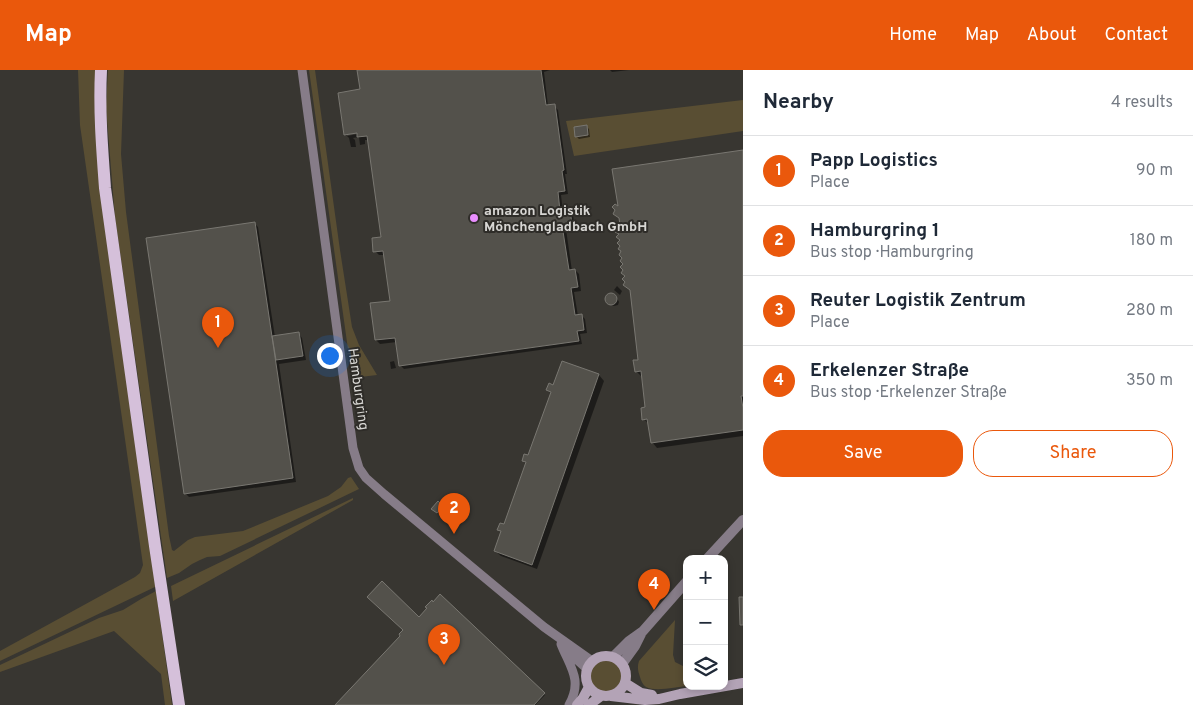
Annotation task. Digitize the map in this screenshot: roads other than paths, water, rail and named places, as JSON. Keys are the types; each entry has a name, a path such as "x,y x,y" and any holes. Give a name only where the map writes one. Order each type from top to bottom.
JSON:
{"main road":[{"path":"102,70 100,102 101,142 105,188 178,705"},
{"path":"589,705 606,696 617,693 625,683 625,669 617,660 602,656 590,665 586,681 588,687 596,694 606,696 645,700 659,699 743,683"},
{"path":"625,683 641,693 655,695 680,694"},
{"path":"577,705 588,687"}],"street":[{"name":"Hamburgring","path":"302,70 353,448 359,468 366,478 384,494 544,627"},
{"path":"712,555 743,520"},
{"path":"617,660 629,641 643,631 683,586"},
{"path":"544,627 561,644 590,665"},
{"path":"544,627 590,665"},
{"path":"561,644 575,676 576,685 569,705"}],"place":[{"name":"amazon Logistik Mönchengladbach GmbH","path":"474,218"},
{"name":"Papp Logistics","path":"218,348"},
{"name":"Hamburgring 1","path":"454,534"},
{"name":"Erkelenzer Straße","path":"654,610"},
{"name":"Reuter Logistik Zentrum","path":"444,665"}]}
